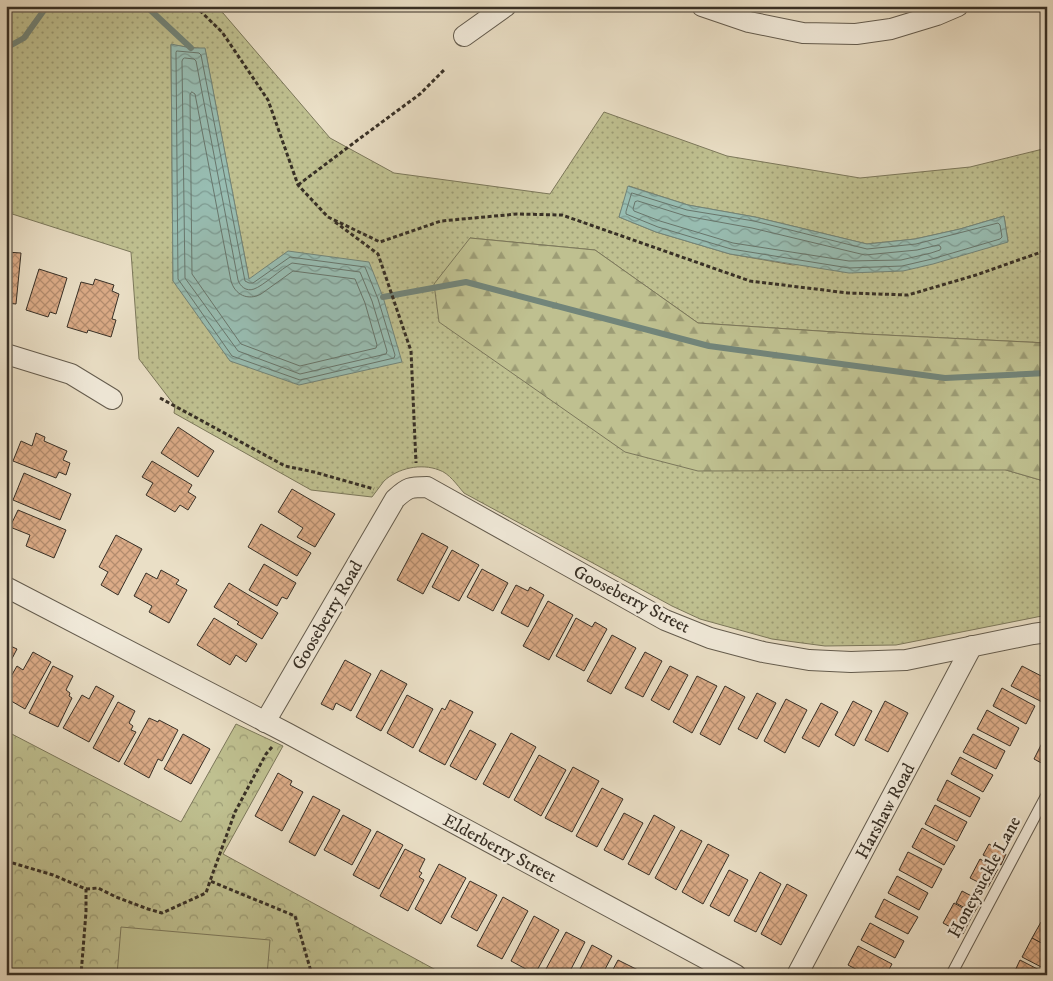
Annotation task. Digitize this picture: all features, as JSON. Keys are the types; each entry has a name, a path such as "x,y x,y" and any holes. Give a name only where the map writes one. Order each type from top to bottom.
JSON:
{"street":[{"path":"464,36 506,6"},
{"path":"702,6 749,22 804,33 856,34 890,29 937,15 958,6"},
{"path":"6,354 71,374 112,399"},
{"name":"Gooseberry Street","path":"390,508 395,499 405,489 427,487 665,620 710,638 763,652 810,660 851,662 906,660 1047,632"},
{"name":"Gooseberry Road","path":"264,722 390,508"},
{"name":"Elderberry Street","path":"6,587 264,722 736,975"},
{"name":"Harshaw Road","path":"797,975 972,646"}],"lane":[{"name":"Honeysuckle Lane","path":"951,975 1047,794"}],"path":[{"path":"194,6 222,32 268,100 298,185 328,217 378,254 411,351 416,463"},
{"path":"298,185 420,94 446,69"},
{"path":"328,217 380,242 441,220 517,214 562,215 750,281 848,293 908,295 976,275 1047,250"},
{"path":"160,398 285,466 374,489"},
{"path":"6,861 53,875 86,889 98,888 124,900 162,913 206,893 235,812 266,754 274,745"},
{"path":"210,881 295,916 312,975"},
{"path":"81,975 86,889"}],"green space":[{"path":"6,6 217,6 330,138 394,173 550,194 604,112 727,156 860,178 970,167 1047,148 1047,343 698,323 595,250 470,238 1006,470 1047,482 1047,615 896,645 825,646 772,639 700,619 672,606 464,493 449,476 439,470 417,467 403,470 384,481 372,497 311,490 174,413 175,406 139,359 131,252 6,212","holes":["171,45 205,49 249,279 173,281","629,186 688,205 755,217 867,244 915,239 960,229 1004,216 1008,241 793,265 730,254 656,232 619,217"]},
{"path":"470,238 595,250 698,323 1047,343 1047,482 1006,470 698,471 625,452 439,322 434,284"},
{"path":"236,724 283,746 223,854 445,975 6,975 6,731 181,822"},
{"path":"121,927 270,940 267,975 117,975"}],"water":[{"path":"171,44 191,48 205,48 249,279 288,251 369,262 383,297 402,362 299,385 230,361 173,281"},
{"path":"628,186 688,205 755,217 867,244 915,239 960,229 1004,216 1008,242 903,271 849,273 730,254 656,232 619,217"}],"building":[{"path":"6,252 21,253 16,304 6,303"},
{"path":"39,269 67,278 56,314 50,312 48,317 26,310"},
{"path":"95,279 114,285 112,291 119,294 112,319 116,320 111,337 88,330 87,333 67,327 81,282 93,285"},
{"path":"178,427 214,451 198,477 161,453"},
{"path":"36,433 45,437 44,441 67,451 63,460 70,463 66,475 59,472 56,478 13,461 21,441 32,446"},
{"path":"152,461 192,485 188,492 196,497 188,510 180,505 175,512 146,495 153,483 142,477"},
{"path":"24,473 71,494 60,520 13,500"},
{"path":"292,489 335,514 315,547 297,537 303,528 278,512"},
{"path":"18,510 66,530 54,558 26,546 30,535 10,527"},
{"path":"261,524 311,553 297,576 248,547"},
{"path":"422,533 448,547 423,594 397,580"},
{"path":"116,535 142,549 118,595 101,585 108,572 99,567"},
{"path":"452,550 479,565 459,601 432,587"},
{"path":"264,564 296,583 287,599 282,597 277,606 249,590"},
{"path":"482,569 508,583 493,611 467,597"},
{"path":"161,570 179,580 176,584 187,590 169,623 149,612 152,606 134,596 146,573 157,579"},
{"path":"229,583 278,613 262,639 214,607"},
{"path":"516,585 528,591 530,587 544,595 528,627 501,613"},
{"path":"548,601 573,615 549,660 523,646"},
{"path":"214,618 257,644 246,662 236,655 230,665 197,645"},
{"path":"576,618 592,627 595,622 607,629 584,671 556,656"},
{"path":"612,635 636,648 611,694 587,681"},
{"path":"6,644 17,649 6,670"},
{"path":"33,652 51,662 25,709 6,698 6,685 17,666 23,670"},
{"path":"645,652 662,661 643,697 625,688"},
{"path":"345,660 371,674 351,711 336,703 333,710 321,704"},
{"path":"53,666 73,676 66,690 72,698 58,727 29,713"},
{"path":"670,666 688,675 669,710 651,700"},
{"path":"1022,666 1047,679 1046,704 1011,686"},
{"path":"381,670 407,684 381,731 356,717"},
{"path":"697,676 717,686 692,733 673,722"},
{"path":"96,686 114,696 89,742 63,728 82,695 89,699"},
{"path":"725,686 745,697 720,745 700,734"},
{"path":"1002,688 1035,706 1026,724 993,706"},
{"path":"757,693 776,703 757,739 738,729"},
{"path":"407,695 433,709 413,748 387,733"},
{"path":"786,699 807,710 785,753 764,741"},
{"path":"450,700 473,712 445,765 419,751 442,708 445,710"},
{"path":"853,701 872,711 854,746 835,735"},
{"path":"885,701 908,713 888,752 865,740"},
{"path":"118,702 135,711 129,723 133,726 131,730 136,732 119,762 93,748"},
{"path":"821,703 838,712 819,747 802,738"},
{"path":"987,710 1019,728 1010,746 977,729"},
{"path":"149,718 158,722 159,720 178,730 162,761 158,759 149,778 124,764"},
{"path":"470,730 496,744 476,780 450,766"},
{"path":"511,733 536,747 509,798 483,784"},
{"path":"183,734 210,749 191,784 164,769"},
{"path":"973,734 1005,751 996,769 963,752"},
{"path":"1043,741 1047,743 1047,766 1034,759"},
{"path":"539,755 566,770 541,816 514,800"},
{"path":"960,757 993,775 983,792 951,774"},
{"path":"573,767 599,781 572,832 545,818"},
{"path":"278,773 292,781 290,785 303,792 282,831 255,816"},
{"path":"947,780 980,798 970,817 937,800"},
{"path":"602,788 623,799 597,847 576,836"},
{"path":"313,796 340,810 315,856 289,842"},
{"path":"935,805 967,822 957,841 925,824"},
{"path":"624,813 643,823 623,860 604,850"},
{"path":"343,815 371,830 352,865 324,850"},
{"path":"654,815 675,827 649,875 628,864"},
{"path":"922,828 955,846 944,865 912,847"},
{"path":"681,830 702,841 676,890 655,878"},
{"path":"377,831 403,845 379,889 353,875"},
{"path":"708,844 729,855 703,904 682,892"},
{"path":"989,844 1006,854 1001,865 983,855"},
{"path":"405,849 425,859 419,871 422,873 419,877 424,880 408,911 380,896"},
{"path":"908,852 942,869 932,888 899,870"},
{"path":"980,859 998,869 988,887 970,878"},
{"path":"439,864 466,878 441,924 415,909"},
{"path":"729,870 748,880 729,916 710,906"},
{"path":"760,872 781,884 756,932 734,921"},
{"path":"897,876 928,893 919,910 888,893"},
{"path":"470,881 497,895 477,931 451,917"},
{"path":"787,884 807,895 781,945 761,934"},
{"path":"962,891 981,901 974,913 956,903"},
{"path":"503,897 528,911 502,959 477,946"},
{"path":"884,899 918,917 908,934 875,917"},
{"path":"954,903 973,914 963,934 943,923"},
{"path":"534,916 559,930 535,974 511,961"},
{"path":"1041,922 1047,926 1047,946 1032,938"},
{"path":"870,923 904,941 895,958 861,940"},
{"path":"566,932 585,942 568,975 558,975 546,969"},
{"path":"1032,938 1047,946 1047,970 1022,957"},
{"path":"592,945 612,956 602,975 577,975"},
{"path":"858,946 892,964 886,975 867,975 848,965"},
{"path":"618,960 638,970 636,975 610,975"},
{"path":"1020,960 1047,974 1047,975 1013,975"}],"waterway":[{"path":"6,48 24,38 47,6"},
{"path":"146,6 191,48"},
{"path":"383,297 466,282 709,346 945,378 1047,373"}]}
